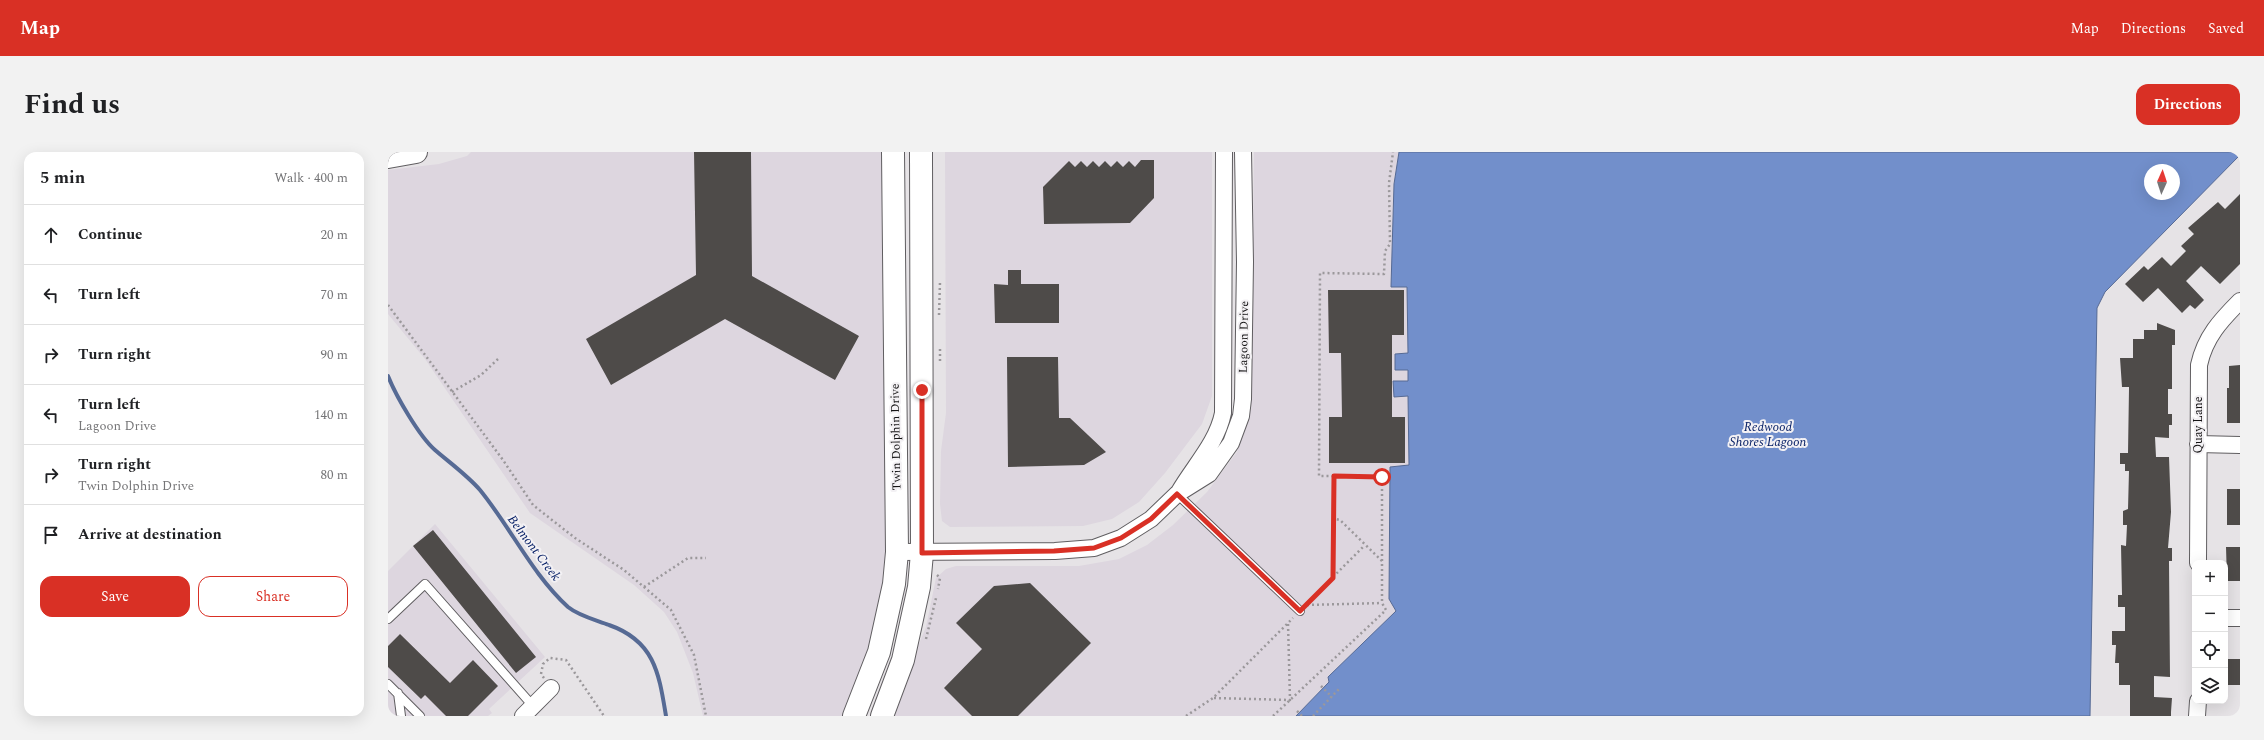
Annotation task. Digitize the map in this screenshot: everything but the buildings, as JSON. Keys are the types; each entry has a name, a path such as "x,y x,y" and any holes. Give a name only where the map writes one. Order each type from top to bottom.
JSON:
{"main road":[{"path":"388,157 416,152"},
{"name":"Twin Dolphin Drive","path":"854,716 879,652 894,584 897,552 892,152"},
{"name":"Twin Dolphin Drive","path":"882,716 903,660 919,587 922,553 921,152"}],"street":[{"name":"Lagoon Drive","path":"1177,494 1220,428 1223,413 1224,152"},
{"name":"Lagoon Drive","path":"897,552 1054,551 1094,548 1121,538 1151,519 1177,494 1209,474 1218,464 1231,443 1240,416 1243,392 1245,262 1243,152"},
{"name":"Quay Lane","path":"2198,560 2198,372 2200,357 2214,329 2240,301"},
{"path":"2198,444 2240,445"},
{"path":"2228,618 2240,618"},
{"path":"528,711 551,688"},
{"path":"2198,704 2198,716"}],"lane":[{"path":"1177,494 1303,608"},
{"path":"388,619 425,584 528,711"},
{"path":"388,684 420,716"},
{"path":"398,693 401,716"}],"path":[{"path":"1273,716 1386,610 1382,603 1382,477 1319,476 1320,274 1384,274 1385,251 1390,244 1389,183 1393,152"},
{"path":"388,305 503,460 533,505 575,538 624,570 671,610 694,655 706,716"},
{"path":"452,392 482,375 498,359"},
{"path":"1333,578 1332,518 1334,476"},
{"path":"1332,518 1340,520 1364,546 1382,561"},
{"path":"1186,716 1213,698 1364,546"},
{"path":"644,587 688,558 706,558"},
{"path":"1303,608 1382,603"},
{"path":"1288,623 1290,700"},
{"path":"551,688 541,674 543,664 550,658 566,660 604,716"},
{"path":"1321,686 1332,697"},
{"path":"1313,716 1340,689"},
{"path":"1213,698 1290,700"},
{"path":"1297,711 1302,716"}],"shaded area":[{"path":"471,152 887,152 883,269 889,321 890,510 882,618 847,716 703,716 693,673 677,632 664,612 634,585 530,513 425,359 388,314 388,170 439,164 467,156"},
{"path":"945,152 1212,152 1212,396 1202,424 1165,473 1139,502 1112,519 1083,526 950,527 942,521 940,504 941,451 946,413"},
{"path":"1254,152 1399,152 1394,184 1391,287 1407,287 1408,353 1395,354 1408,370 1408,381 1394,381 1394,397 1408,396 1409,465 1390,468 1396,611 1328,677 1329,682 1296,716 889,716 926,627 936,578 946,569 956,566 1079,566 1119,559 1147,545 1173,525 1207,492 1237,452 1251,402"},
{"path":"435,524 545,657 489,709 492,713 488,716 388,716 388,571"}],"water":[{"name":"Redwood Shores Lagoon","path":"1399,152 2240,152 2240,155 2105,292 2097,308 2090,716 1296,716 1329,682 1328,677 1396,611 1389,599 1390,467 1409,465 1408,396 1394,397 1393,381 1408,381 1408,370 1395,370 1395,354 1408,353 1407,287 1391,287 1394,184"}],"waterway":[{"name":"Belmont Creek","path":"388,376 396,394 415,426 435,450 464,474 480,490 543,580 555,594 572,610 624,632 636,640 645,650 657,673 661,686 666,716"}],"route":[{"path":"922,390 922,553 1054,551 1094,548 1121,538 1151,519 1177,494 1300,611 1333,578 1332,518 1334,476 1382,477"}]}
